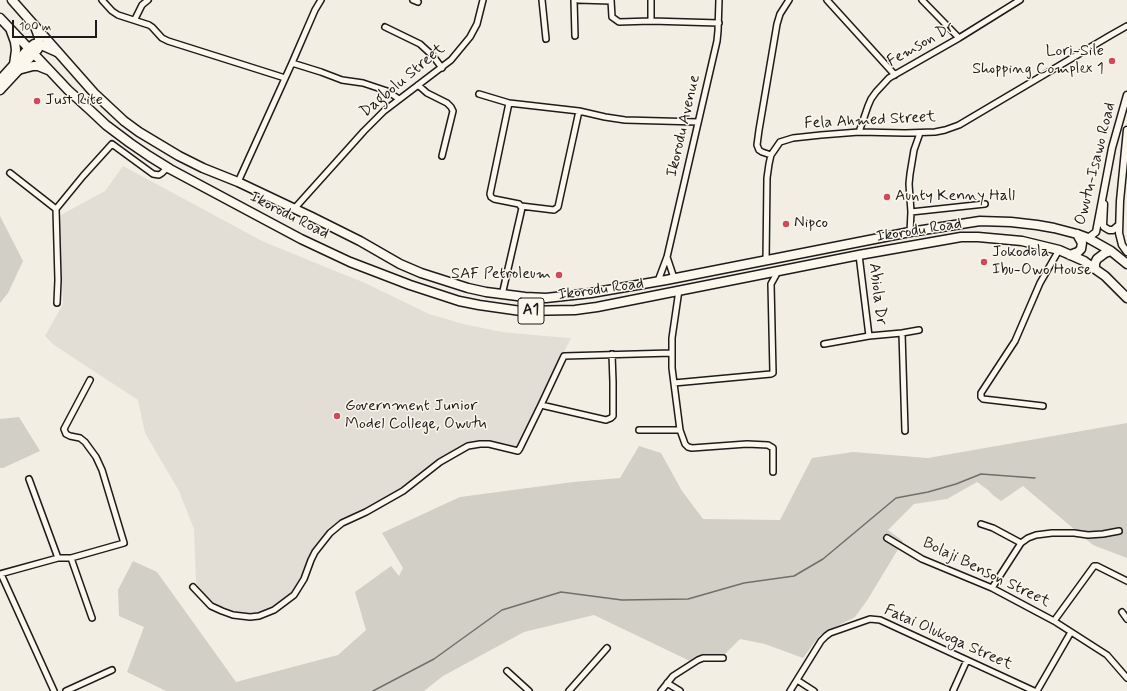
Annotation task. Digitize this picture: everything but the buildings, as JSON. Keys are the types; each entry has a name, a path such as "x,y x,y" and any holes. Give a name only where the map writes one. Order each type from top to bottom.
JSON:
{"main road":[{"name":"Ikorodu Road","path":"12,0 94,93 124,121 139,132 179,156 203,168 238,182 360,241 400,264 421,273 468,288 502,295 546,298 591,293 658,282 910,232 980,221 1037,225 1077,234 1088,238 1111,251 1127,264"},
{"name":"Ikorodu Road","path":"0,18 32,50 68,90 106,125 130,143 168,167 301,239 350,262 459,301 480,306 521,311 575,310 604,306 859,254 961,237 1022,241 1059,250 1084,262 1105,276 1127,298"},
{"path":"32,23 40,38 39,44"},
{"path":"0,90 16,67 15,42 10,28"},
{"path":"0,80 16,67 32,50 34,44 39,44 57,52"},
{"path":"16,67 38,66 52,72"},
{"path":"1070,255 1078,252 1080,249 1082,243 1077,234"},
{"path":"1095,269 1095,264 1098,259 1105,253 1111,251"}],"street":[{"path":"102,0 118,15 149,24 162,38 168,41 285,78"},
{"path":"134,19 142,6 148,0"},
{"path":"238,182 315,10 321,0"},
{"name":"Dagbolu Street","path":"294,209 364,131 384,111 451,60 470,37 477,24 483,0"},
{"path":"542,0 546,39"},
{"path":"575,36 574,0 611,0 612,17 619,22 651,21 719,23"},
{"path":"651,0 651,21"},
{"name":"Ikorodu Avenue","path":"658,282 667,257 717,40 719,0"},
{"path":"766,260 768,178 771,155 759,150 757,145 777,24 780,14 789,0"},
{"path":"827,0 895,75"},
{"path":"922,0 959,38"},
{"name":"Femson Dr","path":"859,132 871,99 889,78 959,38 1020,0"},
{"name":"Fela Ahmed Street","path":"771,155 780,142 786,140 859,132 940,131 959,125 1127,26"},
{"path":"385,27 420,44 433,56 442,68"},
{"path":"292,63 342,80 387,91 399,99"},
{"path":"418,86 427,93 447,103 453,111 442,156"},
{"path":"479,94 509,103 579,111 625,120 698,122"},
{"name":"Owutu-Isawo Road","path":"1088,238 1096,232 1106,174 1127,95"},
{"path":"509,103 490,194 491,197 494,199 519,204 521,206 554,210 558,207 579,111"},
{"name":"Owutu-Isawo Road","path":"1127,130 1119,225 1119,233 1122,244 1127,252"},
{"path":"910,232 911,212 909,184 914,150 920,132"},
{"path":"57,302 58,280 56,209 83,176 112,144 153,174 159,175 168,167"},
{"path":"10,173 56,209"},
{"path":"1106,174 1103,225 1106,228 1113,230 1119,225"},
{"path":"911,212 985,204"},
{"path":"502,295 522,208 521,206"},
{"path":"1043,406 982,399 981,394 1015,341 1040,283 1059,250"},
{"name":"Abiola Dr","path":"859,254 869,336"},
{"path":"667,257 674,278"},
{"path":"674,383 773,373 772,284 777,271"},
{"path":"678,290 672,338 672,353 680,430 685,444 692,448 747,444 771,446 773,448 773,472"},
{"path":"824,344 869,336 918,330"},
{"path":"902,333 905,431"},
{"path":"193,587 211,606 233,615 242,617 259,616 274,610 286,602 297,590 304,579 311,560 322,542 336,527 404,491 440,462 468,446 489,444 518,450 541,406 564,356 672,353"},
{"path":"541,406 606,420 611,418 613,416 612,354"},
{"path":"54,691 0,574 58,558 71,558 124,543 102,470 96,457 85,442 80,438 66,434 64,429 90,380"},
{"path":"639,430 680,430"},
{"path":"29,479 58,558"},
{"path":"981,524 993,528 1021,543"},
{"path":"992,588 1021,543 1028,538 1052,532 1074,532 1088,535 1119,532"},
{"name":"Bolaji Benson Street","path":"887,538 922,559 992,588 1054,621 1107,656 1127,678"},
{"path":"71,558 92,618"},
{"path":"1054,621 1094,566 1097,566 1127,581"},
{"path":"1122,612 1127,619"},
{"name":"Fatai Olukoga Street","path":"790,691 821,641 826,636 850,625 870,619 880,620 1036,691"},
{"path":"1036,691 1071,632"},
{"path":"569,691 607,648"},
{"path":"661,691 673,676 698,660 702,658 722,658"},
{"path":"953,691 967,660"},
{"path":"66,691 112,670"},
{"path":"507,671 529,691"},
{"path":"797,680 814,691"},
{"path":"667,683 680,691"}],"shaded area":[{"name":"Government Junior Model College, Owutu","path":"123,166 262,241 363,282 429,314 463,324 502,332 571,338 516,449 495,443 479,441 462,446 407,485 330,529 308,560 301,581 291,594 279,604 267,611 254,614 241,614 228,611 214,604 196,583 194,529 179,491 145,433 138,400 54,345 45,336 63,304 59,216 105,191"},
{"path":"0,216 23,261 8,293 0,303"},
{"path":"19,417 40,451 0,468 0,419"},
{"path":"1127,423 1127,558 1093,545 1023,486 1001,501 977,482 947,499 914,504 888,530 903,541 868,599 855,617 820,635 803,658 765,644 740,639 723,656 692,662 594,615 524,632 443,676 424,691 166,691 127,672 144,627 119,616 118,590 133,561 157,572 236,682 338,655 366,630 355,592 391,566 399,576 403,568 382,533 460,497 573,482 620,478 639,446 661,453 682,491 703,519 780,520 812,458 853,452 928,458"}],"waterway":[{"path":"373,691 434,659 502,610 561,592 622,600 688,599 744,583 794,576 823,559 896,498 928,492 956,484 981,474 1035,478"}],"place":[{"name":"Lori-Sile Shopping Complex 1","path":"1112,61"},
{"name":"Just Rite","path":"37,101"},
{"name":"Aunty Kenny Hall","path":"887,197"},
{"name":"Nipco","path":"786,224"},
{"name":"Jokodola Ibu-Owo House","path":"984,262"},
{"name":"SAF Petroleum","path":"559,275"},
{"name":"Government Junior Model College, Owutu","path":"337,416"}]}
